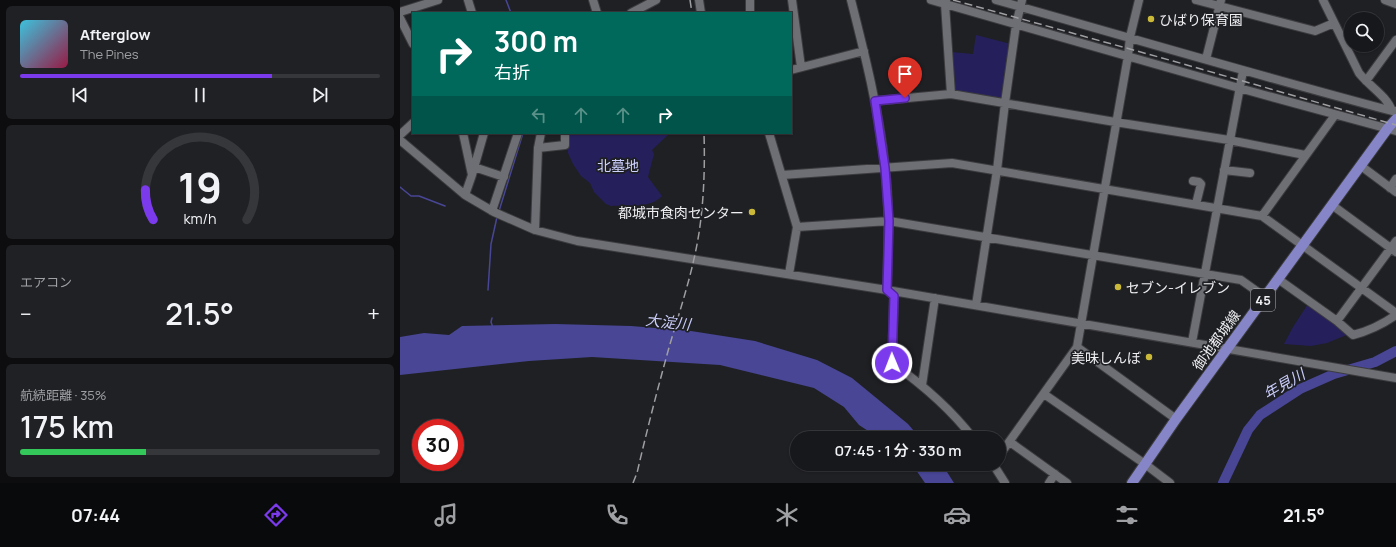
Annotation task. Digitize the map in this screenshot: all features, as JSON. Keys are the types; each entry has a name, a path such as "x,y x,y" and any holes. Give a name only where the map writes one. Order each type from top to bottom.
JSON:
{"main road":[{"name":"御池都城線","path":"1132,483 1176,418 1332,205 1361,166 1392,130 1395,114"}],"street":[{"path":"400,12 438,0"},
{"path":"468,0 472,12"},
{"path":"593,0 598,12"},
{"path":"633,12 656,0"},
{"path":"699,0 701,12"},
{"path":"750,0 750,12"},
{"path":"792,0 801,67"},
{"path":"851,0 875,101 885,168 889,221 887,290"},
{"path":"931,0 945,2 1016,25 1392,130"},
{"path":"996,0 1021,3 1130,38 1395,114"},
{"path":"1006,447 1077,348 1115,122 1130,38 1139,0"},
{"path":"1196,0 1220,3 1315,31 1334,23"},
{"path":"1323,0 1359,73 1366,82 1389,104 1395,114"},
{"path":"1385,0 1396,4"},
{"path":"945,2 951,94"},
{"path":"976,305 997,170 1016,25 1021,3"},
{"path":"1206,59 1220,3"},
{"path":"400,18 412,42"},
{"path":"1366,82 1396,40"},
{"path":"792,70 864,51"},
{"path":"1192,342 1243,71"},
{"path":"875,101 951,94 1229,140 1305,155"},
{"path":"1262,216 1335,114"},
{"path":"400,135 412,124"},
{"path":"463,134 472,175"},
{"path":"465,195 484,134"},
{"path":"493,212 518,134"},
{"path":"535,230 538,148 541,134"},
{"path":"538,148 564,145 565,134"},
{"path":"769,134 797,227 789,274"},
{"path":"400,140 465,195 493,212 535,230 577,240 935,298 1396,378"},
{"path":"782,175 952,163 1262,216 1396,314 1383,324 1363,332 1353,334 1278,279"},
{"path":"1361,166 1393,190 1396,179"},
{"path":"474,167 504,177"},
{"path":"1224,170 1250,173"},
{"path":"1193,181 1201,184 1196,204"},
{"path":"1332,205 1393,250"},
{"path":"797,227 889,221 1241,280 1265,297"},
{"path":"1337,321 1361,288 1393,250 1396,241"},
{"path":"887,290 894,296 892,363 922,385 968,431"},
{"path":"922,385 935,298"},
{"path":"1077,348 1176,418"},
{"path":"1044,394 1170,483"},
{"path":"1010,442 1068,483"},
{"path":"997,471 1005,483"},
{"path":"1049,483 1055,474"}],"green space":[{"path":"976,35 1011,44 1004,97 1001,99 955,91 951,52 973,54"},
{"name":"北墓地","path":"567,134 669,134 652,150 654,154 648,177 662,196 652,203 645,205 611,206 606,204 594,192 590,183 581,176 568,153"},
{"path":"1308,304 1349,334 1327,343 1311,346 1284,344"}],"shaded area":[{"path":"555,324 631,326 691,331 755,341 817,360 852,378 908,424 914,431 868,431 859,425 844,407 814,388 720,365 592,357 529,361 400,375 400,337 424,333 449,335 462,326"},
{"path":"917,471 946,471 954,483 925,483"}],"waterway":[{"path":"506,0 511,12"},
{"path":"499,211 523,134"},
{"path":"400,187 411,196 419,196 445,206"},
{"path":"488,290 491,244 497,217"},
{"path":"492,318 491,322 493,328"},
{"name":"年見川","path":"1223,483 1248,430 1260,415 1300,389 1334,374 1375,362 1396,351"}],"railway":[{"path":"690,0 692,12"},
{"path":"953,0 1396,125"},
{"path":"633,483 637,473 696,247 701,221 703,196 704,134"}],"place":[{"name":"ひばり保育園","path":"1151,19"},
{"name":"都城市食肉センター","path":"752,212"},
{"name":"セブン-イレブン","path":"1118,287"},
{"name":"美味しんぼ","path":"1149,357"}],"route":[{"path":"892,363 894,296 887,290 889,221 885,168 875,101 905,98"}],"water label":[{"name":"大淀川","path":"668,322"}]}
